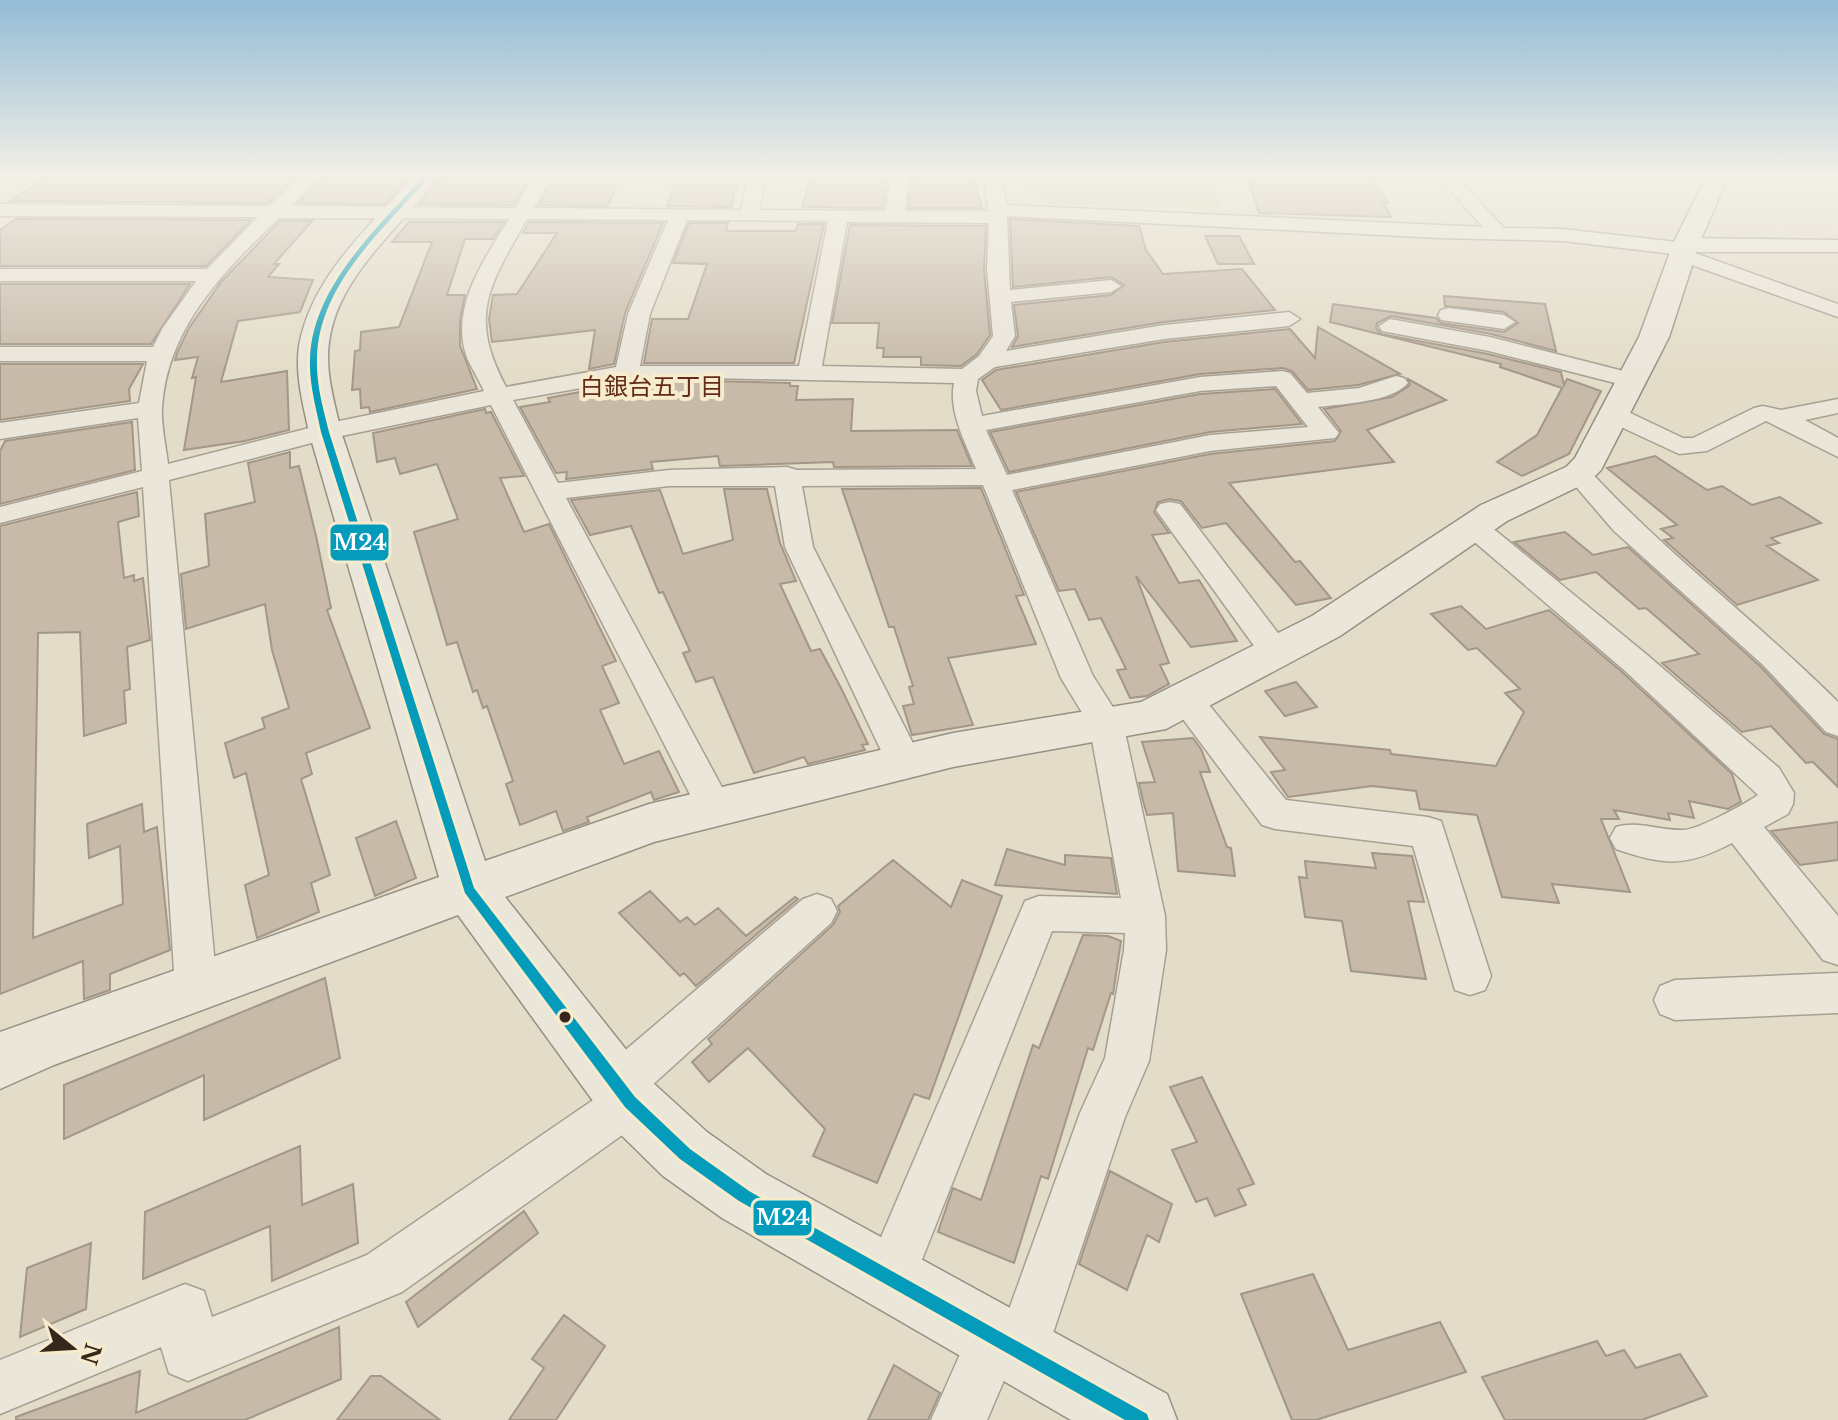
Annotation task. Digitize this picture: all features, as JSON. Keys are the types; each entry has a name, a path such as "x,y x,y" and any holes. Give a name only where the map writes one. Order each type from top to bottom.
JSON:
{"street":[{"path":"196,986 150,409 161,354 185,310 246,241"},
{"path":"372,241 333,292 320,319 314,347 314,380 325,432 469,890 624,1094 685,1154 744,1196 1141,1420"},
{"path":"504,241 483,279 473,323 478,356 714,806"},
{"path":"627,373 639,314 669,241"},
{"path":"809,373 834,241"},
{"path":"959,1420 1009,1344 1127,1061 1145,950 1145,916 1106,723 1078,678 971,425 964,391 977,368 1004,336 997,270 999,241"},
{"path":"1617,241 1684,249 1838,246"},
{"path":"0,1061 196,986 649,824 904,761 1150,717 1326,626 1494,513 1578,474 1589,463 1654,337 1688,241"},
{"path":"1684,249 1837,311"},
{"path":"0,275 213,275"},
{"path":"1001,297 1111,286"},
{"path":"1418,351 1432,332 1432,313 1504,322"},
{"path":"0,515 325,432 579,379 627,373 809,373 977,368 1164,332 1289,319"},
{"path":"1390,326 1432,332 1622,397 1679,446 1698,446 1763,413 1781,417 1838,449"},
{"path":"0,354 161,354"},
{"path":"552,492 669,478 787,475 996,481 1210,443 1326,433 1282,378 1214,383 971,425"},
{"path":"1300,401 1362,395 1396,383"},
{"path":"1781,417 1838,406"},
{"path":"0,431 150,409"},
{"path":"1578,474 1624,525 1774,657 1838,723"},
{"path":"787,475 799,547 904,761"},
{"path":"1170,510 1276,653"},
{"path":"1474,527 1635,662 1766,778 1776,793 1775,804 1692,846 1654,844 1629,838"},
{"path":"1185,699 1275,814 1428,832 1470,976"},
{"path":"1738,823 1838,947"},
{"path":"0,1387 185,1310 188,1354 384,1274 624,1094 817,911"},
{"path":"890,1277 1039,913 1145,916"},
{"path":"1675,1000 1838,993"}],"building":[{"path":"0,241 230,241 206,266 0,266"},
{"path":"260,241 294,241 274,264 279,264 268,277 313,280 300,312 238,321 221,382 287,371 289,430 245,441 184,450 196,377 192,378 198,357 175,360 189,328 221,282"},
{"path":"464,241 447,295 465,295 460,320 460,346 477,389 370,412 369,407 361,408 360,389 352,390 355,351 360,350 361,332 399,327 432,242 392,242"},
{"path":"552,241 655,241 625,313 614,364 589,369 595,330 492,342 489,319 493,295 517,294"},
{"path":"682,241 820,241 794,363 644,363 652,319 688,319 707,264 673,263"},
{"path":"847,241 985,241 984,270 990,335 977,354 961,366 921,365 921,357 883,357 884,348 877,348 879,323 832,323"},
{"path":"1011,241 1143,241 1163,274 1242,269 1275,310 1164,322 1012,347 1018,336 1014,305 1111,295 1124,285 1111,277 1013,287"},
{"path":"1207,241 1242,241 1254,264 1218,264"},
{"path":"0,284 190,284 151,344 0,344"},
{"path":"1444,296 1545,304 1556,351 1491,334 1391,316 1377,323 1376,328 1381,334 1488,354 1561,372 1564,385 1567,379 1601,391 1569,454 1522,476 1497,462 1537,435 1562,388 1500,367 1501,364 1330,322 1333,304 1436,318 1441,323 1504,332 1518,323 1504,312 1445,306"},
{"path":"1318,327 1400,374 1358,385 1308,390 1292,371 1283,368 1200,374 1001,410 982,380 996,370 1164,342 1290,329 1315,358"},
{"path":"0,364 143,364 129,389 130,401 0,420"},
{"path":"1408,379 1446,400 1367,430 1394,462 1229,483 1295,562 1300,561 1331,598 1296,605 1226,523 1202,528 1181,501 1169,499 1158,502 1154,512 1169,533 1152,535 1179,583 1199,580 1237,641 1191,647 1136,576 1169,663 1160,665 1169,684 1147,696 1130,698 1117,670 1126,669 1101,618 1089,620 1075,589 1059,591 1016,492 1210,454 1335,441 1341,431 1324,409 1392,397 1410,385"},
{"path":"627,383 790,383 790,386 798,386 796,400 853,399 851,431 957,430 972,466 834,467 833,462 720,466 718,456 651,462 653,469 566,479 567,472 556,473 520,407 550,402 548,398"},
{"path":"1275,389 1302,424 1210,432 1009,472 990,432 1200,394"},
{"path":"485,409 486,413 491,412 524,476 500,478 524,532 549,524 616,661 602,666 619,703 600,710 624,764 659,751 679,792 654,800 651,792 587,817 589,822 563,831 556,811 520,825 506,784 513,781 487,706 483,708 477,690 473,692 457,642 447,645 414,532 458,519 437,464 400,474 395,458 377,462 373,433"},
{"path":"132,422 135,470 0,504 0,451 5,441"},
{"path":"290,452 290,468 299,466 316,536 331,608 327,610 370,728 306,753 312,774 301,779 330,875 311,883 319,912 257,938 245,885 269,875 246,773 234,778 225,743 265,728 262,718 289,708 272,650 265,604 186,629 181,574 209,566 205,514 255,502 248,463"},
{"path":"1655,456 1707,490 1722,486 1752,505 1780,497 1821,523 1771,538 1779,543 1767,546 1818,580 1737,605 1664,540 1673,538 1661,529 1677,525 1607,468"},
{"path":"981,488 1024,595 1016,596 1036,644 948,658 973,725 912,735 903,706 914,704 909,687 913,686 894,627 889,627 842,489"},
{"path":"724,489 767,489 780,543 796,581 780,584 811,651 820,649 841,688 868,744 862,745 865,750 808,764 804,757 754,773 713,677 696,682 683,653 690,651 663,592 659,593 631,526 590,535 571,500 660,490 683,554 733,540"},
{"path":"137,492 139,516 118,522 124,578 134,575 134,581 143,578 150,640 127,647 130,689 124,691 126,723 84,736 80,632 38,633 33,938 123,904 120,846 89,858 87,824 142,804 144,832 157,827 170,950 110,974 110,990 84,999 83,961 0,994 0,526"},
{"path":"1565,532 1593,555 1628,547 1761,667 1824,734 1838,739 1838,787 1813,762 1806,763 1771,726 1742,732 1662,663 1699,654 1646,608 1639,609 1596,572 1560,580 1514,542"},
{"path":"1461,606 1486,629 1549,610 1622,672 1732,774 1741,802 1728,809 1689,801 1694,818 1668,813 1670,820 1614,810 1619,819 1601,819 1630,892 1552,884 1559,903 1502,897 1477,815 1420,809 1416,791 1372,786 1288,797 1271,772 1285,770 1260,737 1390,750 1391,754 1496,766 1524,712 1505,693 1520,689 1477,648 1468,650 1431,614"},
{"path":"1296,682 1317,707 1285,716 1265,691"},
{"path":"1193,738 1210,772 1200,772 1227,847 1231,848 1235,876 1178,871 1173,813 1147,815 1139,783 1155,782 1142,742"},
{"path":"396,821 416,878 375,896 356,838"},
{"path":"1838,822 1838,860 1800,865 1771,831"},
{"path":"1007,849 1065,865 1065,855 1111,858 1117,894 995,885"},
{"path":"1372,853 1412,856 1424,902 1408,901 1426,979 1351,971 1342,921 1305,917 1299,877 1307,878 1305,861 1376,868"},
{"path":"893,860 951,907 962,880 1002,896 929,1099 914,1094 877,1183 813,1156 825,1129 748,1048 709,1082 692,1062 712,1044 708,1039 833,925 840,912 838,906"},
{"path":"650,891 680,922 687,917 695,925 718,908 746,936 795,897 798,899 696,986 684,973 680,976 619,913"},
{"path":"1083,935 1108,936 1121,941 1113,994 1093,1050 1088,1048 1048,1179 1041,1176 1014,1263 938,1232 953,1188 981,1200 1033,1045 1039,1048"},
{"path":"325,978 340,1058 204,1120 204,1075 64,1139 64,1085"},
{"path":"1202,1077 1254,1184 1238,1189 1246,1205 1215,1216 1207,1198 1196,1202 1172,1150 1197,1142 1170,1087"},
{"path":"300,1146 302,1205 353,1184 358,1243 272,1281 270,1226 143,1279 145,1212"},
{"path":"1110,1171 1172,1204 1159,1242 1147,1235 1127,1290 1079,1264"},
{"path":"524,1211 538,1233 418,1327 406,1302"},
{"path":"91,1243 86,1309 20,1337 27,1268"},
{"path":"1313,1274 1348,1350 1440,1322 1466,1372 1316,1420 1292,1420 1241,1294"},
{"path":"564,1315 605,1346 556,1420 509,1420 544,1368 532,1359"},
{"path":"339,1327 341,1379 245,1420 16,1420 16,1417 140,1371 136,1413"},
{"path":"1597,1341 1606,1356 1624,1350 1636,1368 1680,1354 1707,1396 1642,1420 1505,1420 1482,1377"},
{"path":"894,1365 940,1393 928,1420 868,1420"},
{"path":"371,1376 381,1376 440,1420 337,1420"}],"transit line":[{"name":"M24","path":"368,241 343,275 320,322 314,347 316,390 325,432 469,890 630,1102 685,1154 744,1196 1141,1420"}],"district":[{"name":"白銀台五丁目","path":"652,386"}]}
